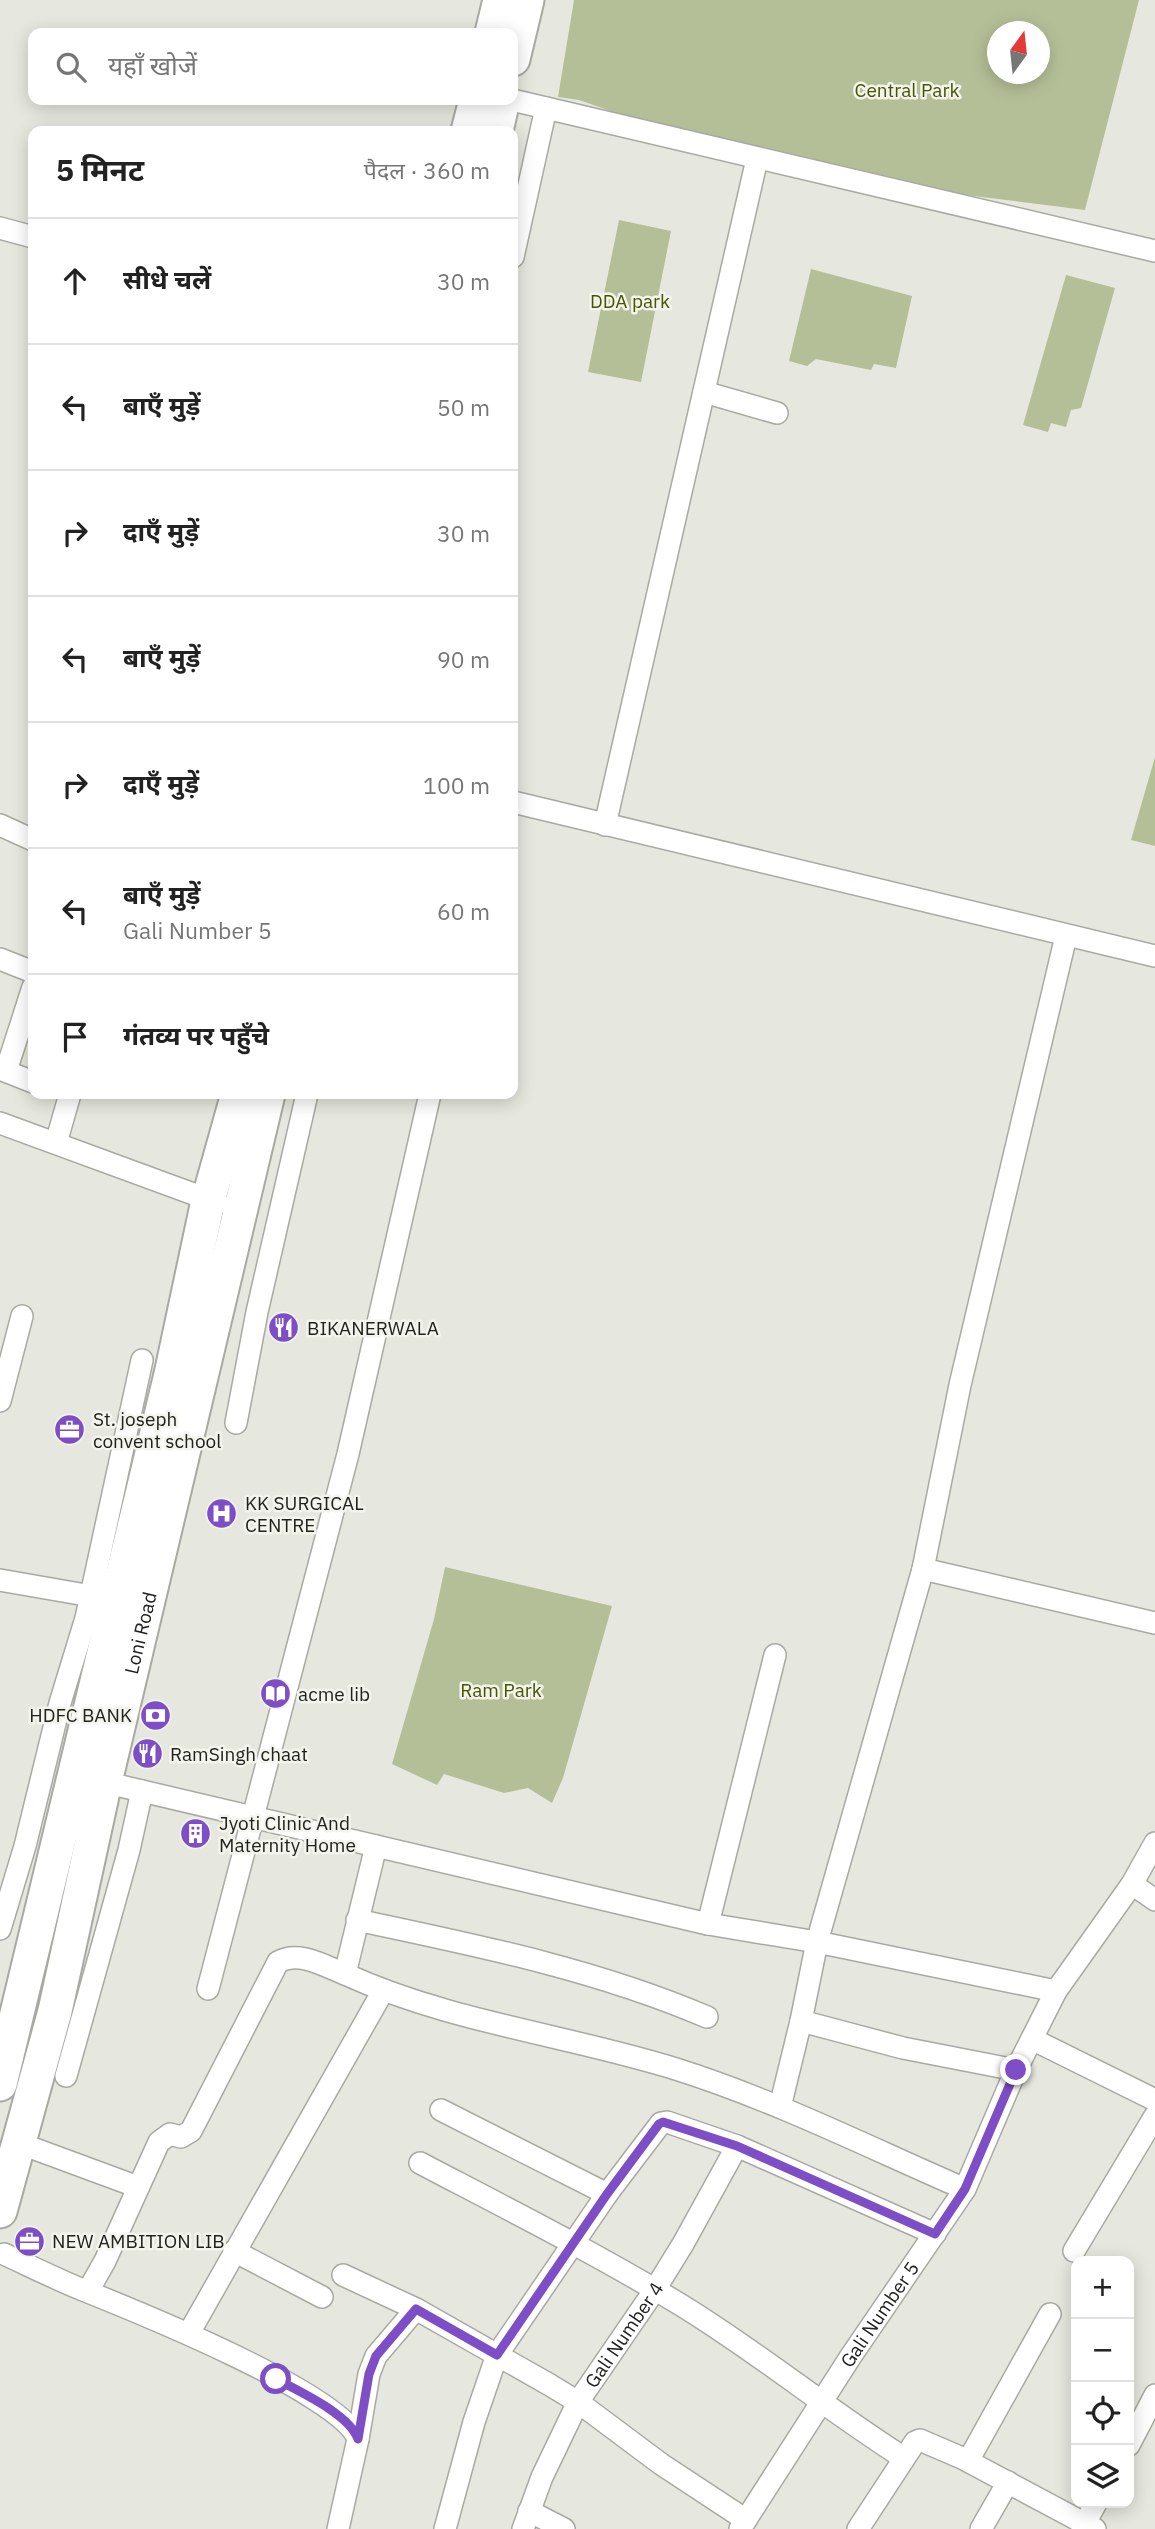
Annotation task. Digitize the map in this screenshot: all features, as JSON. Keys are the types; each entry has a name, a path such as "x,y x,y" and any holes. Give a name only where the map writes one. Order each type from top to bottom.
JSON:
{"highway":[{"path":"493,28 500,0"},
{"path":"518,38 527,0"},
{"path":"469,126 475,105"},
{"path":"497,126 502,105"},
{"name":"Loni Road","path":"0,2211 55,2011 118,1600 208,1201 237,1099"},
{"name":"Loni Road","path":"118,1600 241,1208 267,1099"},
{"name":"Loni Road","path":"1,2079 89,1778"}],"street":[{"path":"518,101 1155,251"},
{"path":"518,234 546,108"},
{"path":"605,825 757,159"},
{"path":"0,228 28,236"},
{"path":"704,392 777,413"},
{"path":"518,803 1155,956"},
{"path":"0,825 28,838"},
{"path":"780,2107 817,1942 923,1569 960,1385 1066,936"},
{"path":"0,959 28,970"},
{"path":"28,1001 3,1070 28,1080"},
{"path":"56,1143 66,1099"},
{"path":"236,1423 257,1312 306,1099"},
{"path":"208,1989 348,1454 429,1099"},
{"path":"0,1123 208,1201 241,1208"},
{"path":"0,1402 22,1316"},
{"path":"0,1929 25,1846 60,1703 118,1600 142,1360"},
{"path":"923,1569 1155,1623"},
{"path":"0,1580 118,1600"},
{"path":"708,1924 775,1656"},
{"path":"89,1778 708,1924 817,1942 1056,1991"},
{"path":"66,2076 129,1850 142,1791"},
{"name":"Gali Number 5","path":"743,2524 965,2189 1016,2070 1056,1991 1132,1884 1155,1843"},
{"path":"345,1974 376,1846"},
{"path":"1132,1884 1155,1900"},
{"path":"357,1920 567,1969 662,1997 707,2017"},
{"path":"88,2291 105,2261 159,2142 170,2134 181,2137 191,2131 278,1962 287,1957 303,1958 383,1991 517,2029 677,2069 855,2138 965,2189"},
{"path":"189,2333 383,1991"},
{"path":"801,2021 904,2048 1016,2070"},
{"path":"1032,2039 1155,2100"},
{"path":"1,2079 34,2085"},
{"path":"440,2110 607,2194"},
{"path":"1074,2250 1155,2116"},
{"path":"445,2529 474,2422 497,2355 607,2194 659,2124 663,2122 737,2146 935,2234"},
{"path":"16,2146 35,2149 138,2187"},
{"name":"Gali Number 4","path":"526,2520 542,2477 578,2402 654,2291 737,2146"},
{"path":"420,2163 574,2243 723,2333 904,2458"},
{"path":"234,2251 322,2297"},
{"path":"4,2254 189,2333 302,2393 341,2418 355,2431 358,2439"},
{"path":"343,2275 416,2309 578,2402 743,2524"},
{"path":"338,2529 369,2374 376,2356 416,2309"},
{"path":"968,2461 1050,2314"},
{"path":"1134,2435 1155,2395"},
{"path":"858,2529 915,2442 920,2440 968,2461 1088,2527 1094,2508"},
{"path":"981,2529 1008,2482"},
{"path":"526,2520 564,2529"}],"green space":[{"name":"Central Park","path":"574,0 1139,0 1085,210 942,192 639,121 579,100 558,97"},
{"name":"DDA park","path":"619,220 671,231 641,382 588,372"},
{"path":"811,269 912,296 896,368 874,364 871,370 816,359 807,366 789,361"},
{"path":"1066,275 1115,288 1081,408 1071,410 1066,427 1051,423 1048,432 1023,425"},
{"path":"1155,757 1155,846 1131,840"},
{"name":"Ram Park","path":"445,1567 612,1606 563,1778 552,1803 528,1788 504,1793 444,1774 437,1785 392,1764 434,1619"}],"place":[{"name":"BIKANERWALA","path":"284,1328"},
{"name":"St. joseph convent school","path":"70,1430"},
{"name":"KK SURGICAL CENTRE","path":"222,1514"},
{"name":"acme lib","path":"275,1694"},
{"name":"HDFC BANK","path":"155,1715"},
{"name":"RamSingh chaat","path":"147,1754"},
{"name":"Jyoti Clinic And Maternity Home","path":"196,1834"},
{"name":"NEW AMBITION LIB","path":"29,2241"}],"route":[{"path":"276,2379 341,2418 355,2431 358,2439 369,2374 376,2356 416,2309 497,2355 607,2194 663,2122 737,2146 935,2234 965,2189 1016,2070"}]}
